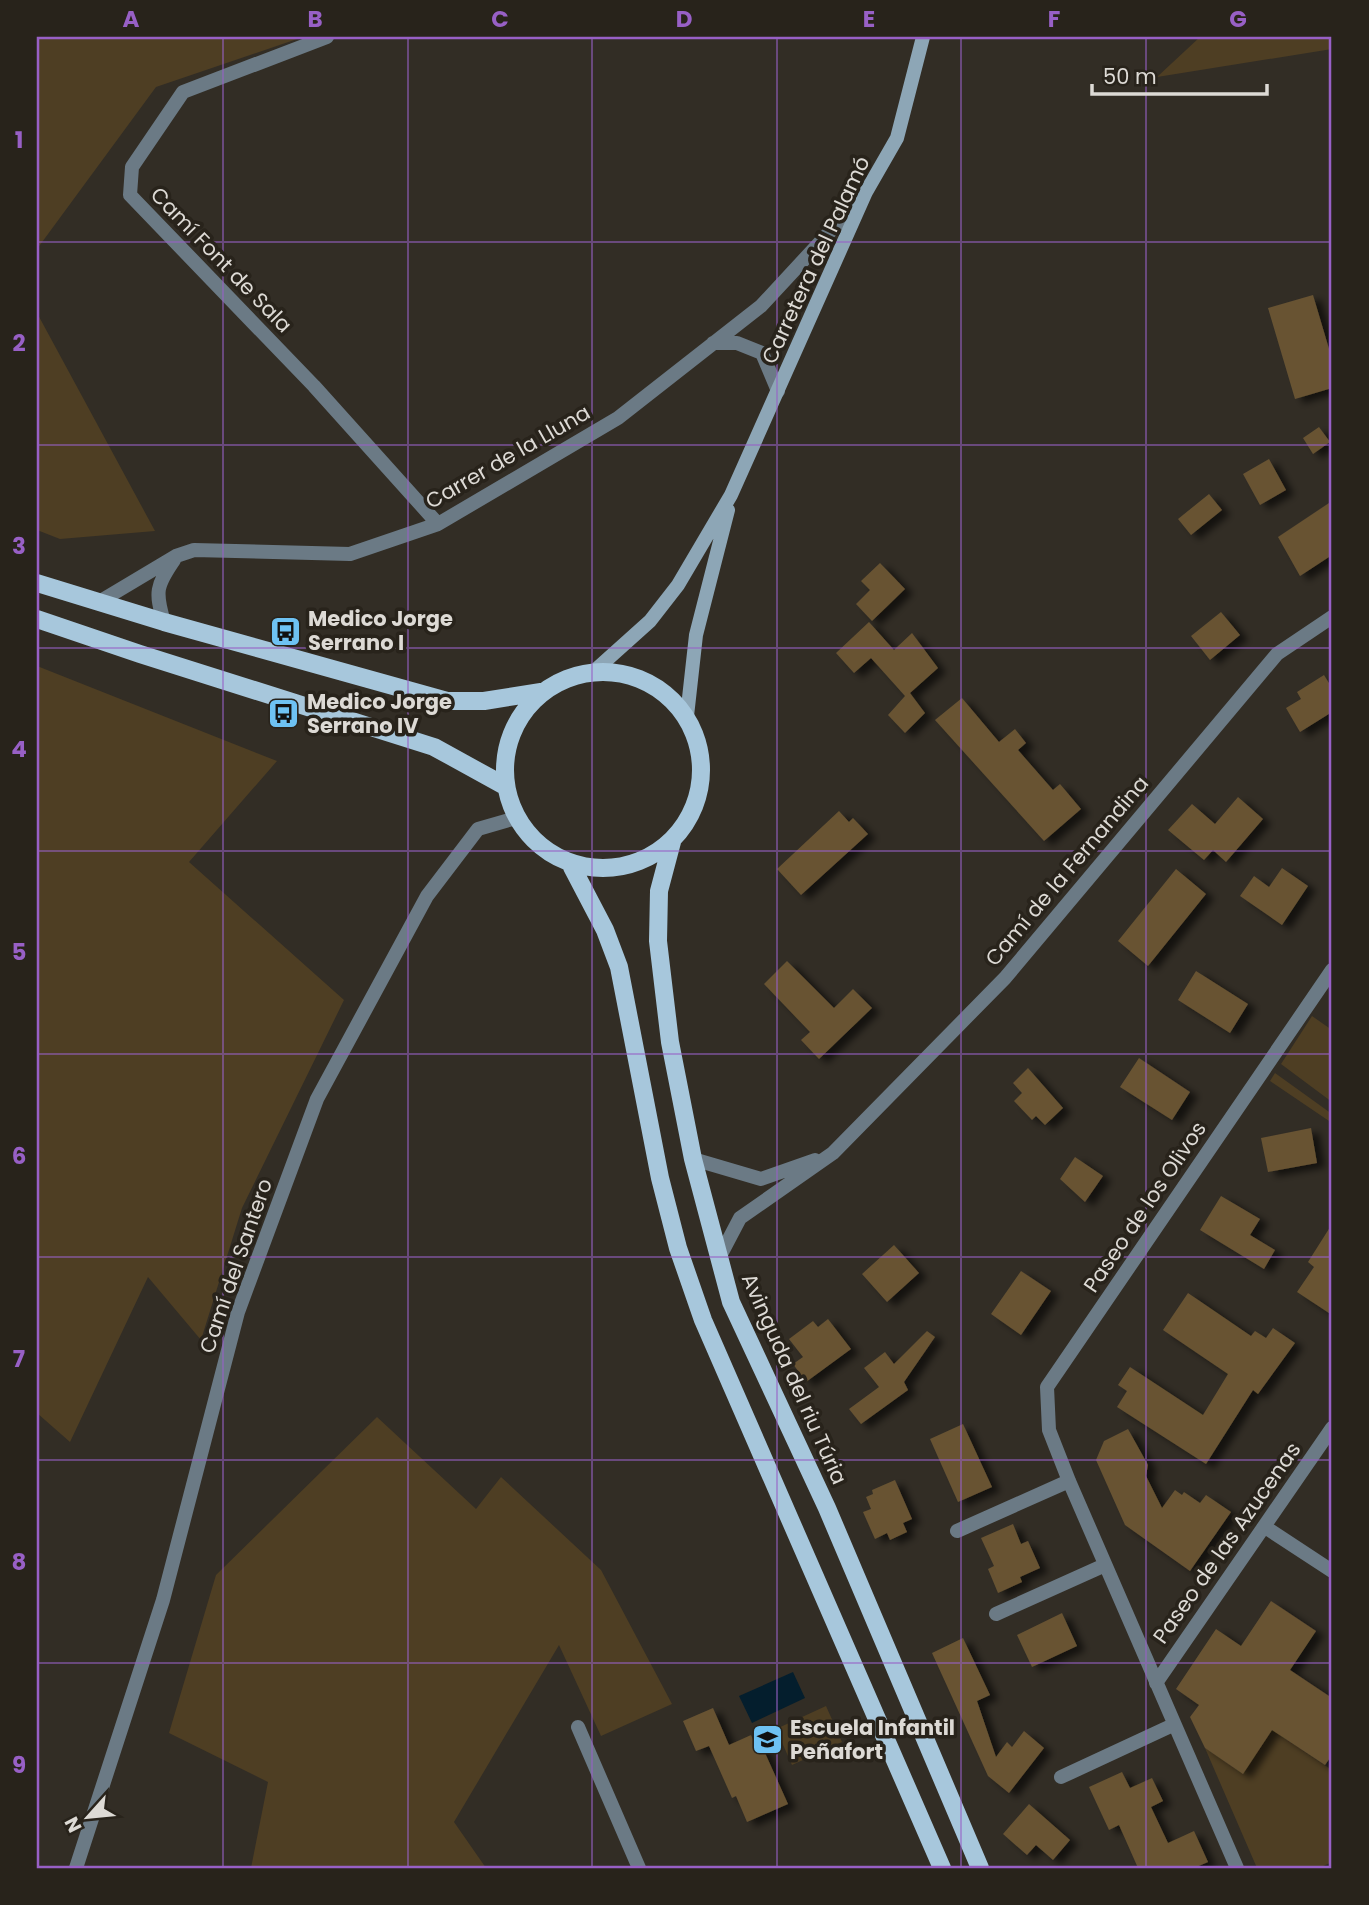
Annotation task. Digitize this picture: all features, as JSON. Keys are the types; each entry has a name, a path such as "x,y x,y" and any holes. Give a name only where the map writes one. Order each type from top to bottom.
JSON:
{"main road":[{"path":"37,583 164,622 447,701 484,701 541,692"},
{"path":"37,618 140,654 434,747 505,786"},
{"path":"591,674 627,674 649,682 687,716 701,745 701,778 697,806 672,842 648,857 599,869 572,867 541,850 516,818 505,786 512,736 524,711 541,692 572,675 591,674"},
{"name":"Avinguda del riu Túria","path":"672,842 659,891 658,941 670,1042 693,1159 731,1302 827,1508 980,1868"},
{"path":"572,867 605,930 619,967 660,1178 678,1248 703,1320 943,1868"}],"street":[{"name":"Camí Font de Sala","path":"327,37 183,92 132,167 130,195 314,386 438,524"},
{"name":"Carretera del Palamó","path":"591,674 657,612 678,585 732,495 866,192 897,138 923,37"},
{"name":"Carrer de la Lluna","path":"176,556 194,550 350,554 438,524 618,418 761,306 866,192"},
{"path":"713,343 737,343 762,353 778,391"},
{"name":"Carretera del Palamó","path":"687,716 696,635 732,495"},
{"path":"99,602 176,556"},
{"path":"164,622 157,597 160,580 176,556"},
{"name":"Camí de la Fernandina","path":"719,1258 740,1218 833,1153 1005,978 1277,654 1332,617"},
{"name":"Camí del Santero","path":"76,1868 163,1600 238,1312 317,1099 427,896 478,829 516,818"},
{"name":"Paseo de los Olivos","path":"1237,1868 1069,1481 1049,1430 1047,1387 1332,970"},
{"path":"693,1159 761,1179 833,1153"},
{"name":"Paseo de las Azucenas","path":"1156,1683 1332,1428"},
{"path":"957,1531 1069,1481"},
{"path":"1265,1527 1332,1571"},
{"path":"996,1614 1105,1565"},
{"path":"1061,1777 1173,1725"},
{"path":"578,1727 639,1868"}],"shaded area":[{"path":"37,37 303,37 156,87 37,249"},
{"path":"1200,37 1332,37 1332,49 1157,77"},
{"path":"37,313 155,531 60,539 37,530"},
{"path":"37,666 277,761 189,862 344,1000 242,1208 201,1340 148,1277 70,1442 37,1413"},
{"path":"1312,1016 1332,1030 1332,1079 1329,1084 1332,1086 1332,1102 1281,1064"},
{"path":"1275,1073 1332,1114 1332,1123 1270,1081"},
{"path":"377,1417 476,1509 501,1477 601,1570 672,1704 601,1736 559,1645 454,1822 486,1868 251,1868 268,1782 169,1733 216,1575"},
{"path":"826,1706 842,1742 792,1765 776,1729"},
{"path":"1272,1730 1332,1770 1332,1862 1319,1868 1257,1868 1205,1748 1243,1774"}],"water":[{"path":"793,1672 805,1698 752,1723 739,1696"}],"building":[{"path":"1313,295 1332,359 1332,388 1295,399 1268,308"},
{"path":"1319,427 1330,442 1313,454 1303,438"},
{"path":"1269,459 1286,490 1260,505 1243,474"},
{"path":"1209,494 1222,510 1191,535 1178,519"},
{"path":"1332,501 1332,555 1300,576 1278,537"},
{"path":"880,563 905,589 872,621 856,604 870,590 861,581"},
{"path":"1221,612 1240,635 1210,660 1191,636"},
{"path":"869,622 894,650 912,633 938,668 910,693 925,713 905,733 888,715 905,696 871,658 854,673 836,653"},
{"path":"1324,675 1332,688 1332,712 1300,732 1286,708 1301,699 1297,692"},
{"path":"962,698 999,742 1015,729 1026,743 1018,750 1053,790 1060,784 1081,809 1044,841 935,720"},
{"path":"1238,797 1263,819 1226,862 1213,850 1204,860 1168,830 1192,804 1215,824"},
{"path":"839,811 849,822 853,818 868,834 801,895 777,869"},
{"path":"1282,868 1308,886 1282,925 1240,896 1254,876 1269,887"},
{"path":"1176,869 1206,894 1148,966 1118,941"},
{"path":"787,961 834,1008 853,989 872,1008 819,1059 801,1040 810,1032 764,984"},
{"path":"1196,971 1248,1004 1230,1033 1178,1000"},
{"path":"1139,1058 1190,1092 1172,1120 1120,1087"},
{"path":"1028,1068 1063,1108 1045,1125 1036,1116 1032,1120 1014,1101 1022,1093 1013,1083"},
{"path":"1311,1128 1317,1163 1268,1172 1261,1138"},
{"path":"1075,1157 1103,1176 1085,1202 1060,1179"},
{"path":"1221,1196 1260,1219 1250,1235 1275,1250 1264,1269 1200,1230"},
{"path":"1332,1224 1332,1315 1297,1292 1314,1267 1308,1262"},
{"path":"894,1245 919,1273 887,1302 862,1274"},
{"path":"1021,1271 1051,1291 1021,1335 991,1314"},
{"path":"1188,1293 1251,1336 1255,1331 1266,1338 1273,1328 1295,1343 1258,1394 1253,1390 1206,1464 1117,1407 1127,1391 1118,1385 1130,1367 1203,1415 1228,1374 1163,1330"},
{"path":"828,1319 851,1349 806,1382 793,1364 803,1357 789,1339 813,1321 818,1327"},
{"path":"927,1331 935,1337 904,1382 908,1390 861,1424 849,1409 879,1387 864,1368 885,1352 894,1364"},
{"path":"963,1424 992,1487 958,1502 930,1439"},
{"path":"1128,1429 1148,1465 1146,1476 1162,1508 1175,1490 1182,1495 1184,1492 1200,1503 1206,1495 1231,1512 1190,1571 1125,1525 1096,1460 1104,1441"},
{"path":"895,1480 912,1519 903,1523 907,1532 890,1540 887,1533 875,1539 863,1512 871,1509 866,1497 873,1494 872,1490"},
{"path":"1013,1524 1021,1544 1028,1541 1040,1568 1020,1577 1022,1582 998,1593 988,1569 994,1566 981,1538"},
{"path":"1271,1601 1316,1631 1290,1670 1332,1698 1332,1755 1325,1765 1272,1730 1243,1774 1205,1748 1190,1717 1199,1705 1176,1689 1216,1629 1241,1646"},
{"path":"1062,1613 1077,1646 1032,1667 1017,1635"},
{"path":"963,1638 990,1695 977,1701 996,1757 1007,1742 1012,1747 1024,1731 1044,1748 1009,1793 988,1776 932,1653"},
{"path":"713,1708 729,1745 751,1735 756,1746 761,1744 788,1804 747,1822 736,1796 732,1798 709,1746 696,1751 683,1721"},
{"path":"1122,1772 1130,1788 1152,1778 1163,1801 1151,1807 1168,1843 1194,1831 1208,1862 1194,1868 1138,1868 1119,1825 1109,1830 1089,1787"},
{"path":"1029,1804 1070,1840 1053,1860 1036,1845 1027,1855 1003,1834"}],"place":[{"name":"Medico Jorge Serrano I","path":"285,631"},
{"name":"Medico Jorge Serrano IV","path":"284,714"},
{"name":"Escuela Infantil Peñafort","path":"767,1740"}]}
